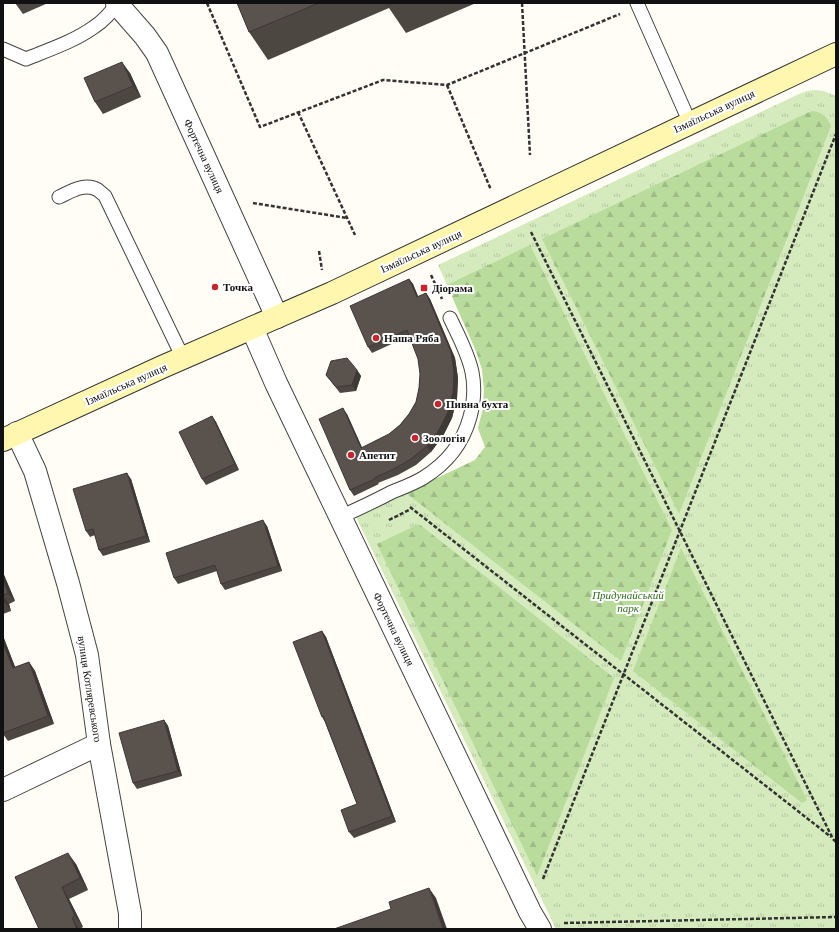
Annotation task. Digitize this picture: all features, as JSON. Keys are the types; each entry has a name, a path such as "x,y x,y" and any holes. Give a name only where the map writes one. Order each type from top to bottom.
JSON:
{"street":[{"name":"Фортечна вулиця","path":"117,3 157,53 277,317"},
{"name":"Ізмаїльська вулиця","path":"10,437 183,358 332,293 836,54"},
{"name":"Фортечна вулиця","path":"252,328 276,384 527,905 534,927"},
{"name":"вулиця Котляревського","path":"10,437 34,471 72,598 87,655 99,744 130,913 130,929"},
{"path":"3,790 99,744"}],"lane":[{"path":"3,49 26,59 82,36 107,17 117,3"},
{"path":"638,5 690,123"},
{"path":"59,197 86,187 97,189 105,196 183,358"},
{"path":"340,517 423,478 437,468 461,441 473,407 474,389 472,372 466,354 450,318"}],"path":[{"path":"207,3 260,127 383,80 446,85 638,5"},
{"path":"522,3 530,155"},
{"path":"446,85 492,193"},
{"path":"298,112 355,235"},
{"path":"542,882 836,134"},
{"path":"246,202 348,218"},
{"path":"531,232 836,842"},
{"path":"319,251 322,272"},
{"path":"430,272 450,318"},
{"path":"395,491 398,497 833,838"},
{"path":"534,927 836,917"}],"green space":[{"name":"Придунайський парк","path":"816,90 824,91 836,96 836,929 556,929 356,517 475,460 485,447 478,428 483,409 484,389 482,369 476,351 438,265 799,94"},
{"path":"812,111 819,112 828,120 831,126 679,514 542,239"},
{"path":"530,245 672,530 621,661 406,493 475,460 485,447 478,428 483,409 484,389 482,369 476,351 447,285"},
{"path":"419,524 614,678 537,876 377,544"},
{"path":"681,548 807,800 802,803 633,671"}],"building":[{"path":"237,3 319,3 249,32"},
{"path":"386,3 393,3 387,6"},
{"path":"122,62 133,86 95,102 84,78"},
{"path":"409,279 417,297 426,293 451,352 454,372 453,392 448,412 439,430 427,446 411,459 374,478 375,479 350,490 319,419 343,408 361,448 389,434 400,425 409,414 416,402 420,374 418,359 407,330 368,347 350,306"},
{"path":"347,358 357,370 352,385 336,387 326,375 331,361"},
{"path":"212,416 235,464 202,479 179,432"},
{"path":"127,473 146,536 99,550 93,529 86,531 73,489"},
{"path":"263,520 278,566 221,584 215,565 174,578 166,553"},
{"path":"3,579 8,593 3,595"},
{"path":"322,631 392,816 349,832 341,810 357,804 293,642"},
{"path":"3,643 13,668 29,662 48,716 3,733"},
{"path":"164,720 178,771 133,783 119,733"},
{"path":"68,853 80,878 62,887 75,916 72,918 77,929 39,929 15,877"},
{"path":"429,888 443,929 334,929 391,909 389,902"}],"place":[{"name":"Точка","path":"215,287"},
{"name":"Діорама","path":"424,288"},
{"name":"Наша Ряба","path":"376,338"},
{"name":"Пивна бухта","path":"438,404"},
{"name":"Зоологія","path":"415,438"},
{"name":"Апетит","path":"351,455"}]}
